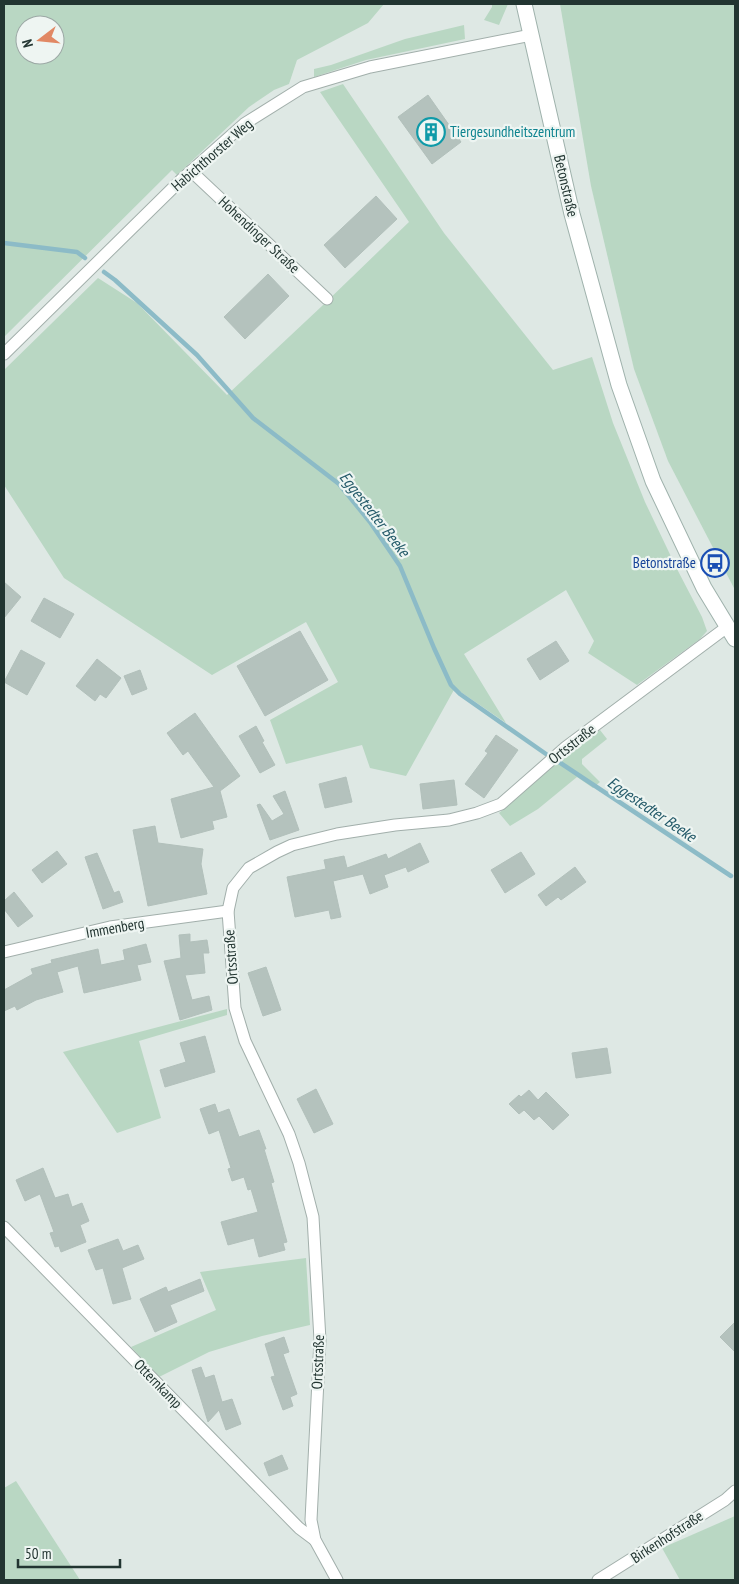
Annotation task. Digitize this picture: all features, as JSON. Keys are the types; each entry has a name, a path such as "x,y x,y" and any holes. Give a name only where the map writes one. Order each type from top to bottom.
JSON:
{"main road":[{"name":"Betonstraße","path":"524,4 572,214 619,385 653,481 704,588 735,640"}],"street":[{"name":"Habichthorster Weg","path":"4,354 182,178 244,124 303,88 370,67 531,35"},
{"name":"Hohendinger Straße","path":"191,171 327,299"},
{"name":"Ortsstraße","path":"337,1580 315,1540 311,1520 320,1340 313,1217 299,1163 289,1134 244,1041 235,1008 228,910 233,888 250,868 292,845 337,834 395,825 449,820 477,813 500,804 566,747 727,626"},
{"name":"Immenberg","path":"4,952 110,927 228,910"},
{"name":"Otternkamp","path":"4,1227 299,1528 315,1540"},
{"name":"Birkenhofstraße","path":"598,1580 724,1500 735,1491"}],"green space":[{"path":"4,4 384,4 368,23 297,60 289,84 274,90 249,107 177,175 172,170 4,337"},
{"path":"492,4 508,4 499,25 484,20"},
{"path":"560,4 735,4 735,590 668,461 634,369 591,186"},
{"path":"464,25 465,39 366,60 314,77 314,69 331,65 405,39"},
{"path":"343,84 444,233 553,370 592,357 613,423 645,502 702,617 707,631 700,639 637,685 588,653 594,641 566,590 464,654 506,723 455,688 406,776 370,768 362,745 286,764 270,720 338,682 306,622 212,675 64,578 4,485 4,370 98,278 137,303 227,395 409,222 320,92"},
{"path":"600,730 607,739 582,759 582,764 600,782 593,788 577,777 538,809 510,826 499,813 563,756"},
{"path":"227,1009 227,1015 139,1041 161,1118 117,1133 63,1052"},
{"path":"306,1258 310,1325 262,1336 209,1352 159,1377 131,1347 216,1310 200,1272"},
{"path":"16,1481 80,1580 4,1580 4,1488"},
{"path":"735,1516 735,1580 680,1580 662,1548"}],"building":[{"name":"Tiergesundheitszentrum","path":"428,95 461,142 432,164 398,117"},
{"path":"376,196 397,219 345,268 324,245"},
{"path":"268,274 289,296 245,339 224,317"},
{"path":"4,582 21,597 4,618"},
{"path":"44,598 74,614 60,638 31,621"},
{"path":"300,631 328,680 265,716 237,666"},
{"path":"556,641 569,661 540,680 527,659"},
{"path":"21,650 45,663 27,695 4,682"},
{"path":"97,659 121,678 106,698 100,694 95,701 76,686"},
{"path":"140,670 147,689 132,695 124,676"},
{"path":"195,713 240,776 220,791 227,817 212,821 214,829 181,838 171,799 214,787 188,751 183,755 167,733"},
{"path":"256,726 264,741 262,742 275,765 260,773 239,736"},
{"path":"496,735 518,750 484,798 465,784 488,753 485,751"},
{"path":"346,777 352,802 325,808 319,784"},
{"path":"454,780 457,805 423,809 420,784"},
{"path":"285,791 299,830 270,840 257,805 260,804 272,821 284,814 273,796"},
{"path":"155,826 158,843 203,849 201,864 207,894 148,906 133,830"},
{"path":"420,843 429,862 408,872 406,867 384,875 388,887 370,894 363,874 333,881 341,917 331,919 329,910 295,917 287,877 326,869 324,860 344,856 347,868 386,854 388,859"},
{"path":"57,851 67,864 42,883 32,870"},
{"path":"521,852 535,874 505,893 491,870"},
{"path":"97,853 114,893 119,891 123,902 103,909 85,857"},
{"path":"575,867 586,882 561,900 558,897 546,906 538,895"},
{"path":"14,892 33,916 18,927 4,909 4,901"},
{"path":"190,934 190,942 207,940 209,953 203,953 205,973 185,975 192,1000 209,996 212,1010 180,1020 164,961 181,958 179,935"},
{"path":"146,944 151,962 137,965 141,980 84,993 78,966 57,972 63,992 36,1000 17,1010 15,1006 4,1011 4,990 33,974 31,969 52,963 51,960 98,949 101,965 125,960 123,950"},
{"path":"266,967 281,1010 263,1016 248,973"},
{"path":"205,1036 215,1072 165,1087 160,1070 186,1062 180,1043"},
{"path":"607,1048 611,1073 576,1078 572,1053"},
{"path":"316,1089 333,1124 314,1133 297,1099"},
{"path":"529,1090 538,1100 546,1092 569,1115 553,1130 539,1116 534,1120 524,1110 519,1114 509,1104 519,1095 521,1097"},
{"path":"215,1104 218,1113 229,1109 239,1137 259,1130 266,1149 264,1149 274,1182 271,1183 287,1242 283,1243 285,1250 259,1257 254,1238 228,1245 221,1222 258,1212 251,1189 248,1190 244,1177 232,1181 228,1169 231,1168 219,1130 209,1134 200,1109"},
{"path":"43,1168 55,1198 68,1194 72,1207 82,1203 89,1221 80,1225 86,1242 61,1252 59,1246 55,1247 50,1233 54,1232 40,1194 25,1201 16,1180"},
{"path":"118,1239 123,1251 138,1245 144,1259 122,1268 131,1299 113,1304 103,1268 96,1270 88,1250"},
{"path":"200,1279 204,1291 170,1305 177,1322 155,1332 140,1299 166,1287 168,1292"},
{"path":"735,1322 735,1352 720,1337"},
{"path":"284,1337 289,1352 283,1354 297,1394 290,1397 293,1406 283,1410 271,1377 275,1376 265,1344"},
{"path":"201,1367 205,1378 214,1375 222,1402 232,1399 241,1424 226,1430 219,1410 208,1422 192,1370"},
{"path":"282,1455 288,1469 269,1476 264,1463"}],"waterway":[{"name":"Eggestedter Beeke","path":"4,243 77,252 85,258"},
{"name":"Eggestedter Beeke","path":"104,272 197,355 253,418 339,484 370,522 400,566 451,685 460,694 546,754"},
{"name":"Eggestedter Beeke","path":"559,762 731,876"}],"place":[{"name":"Tiergesundheitszentrum","path":"431,132"},
{"name":"Betonstraße","path":"715,563"}]}
